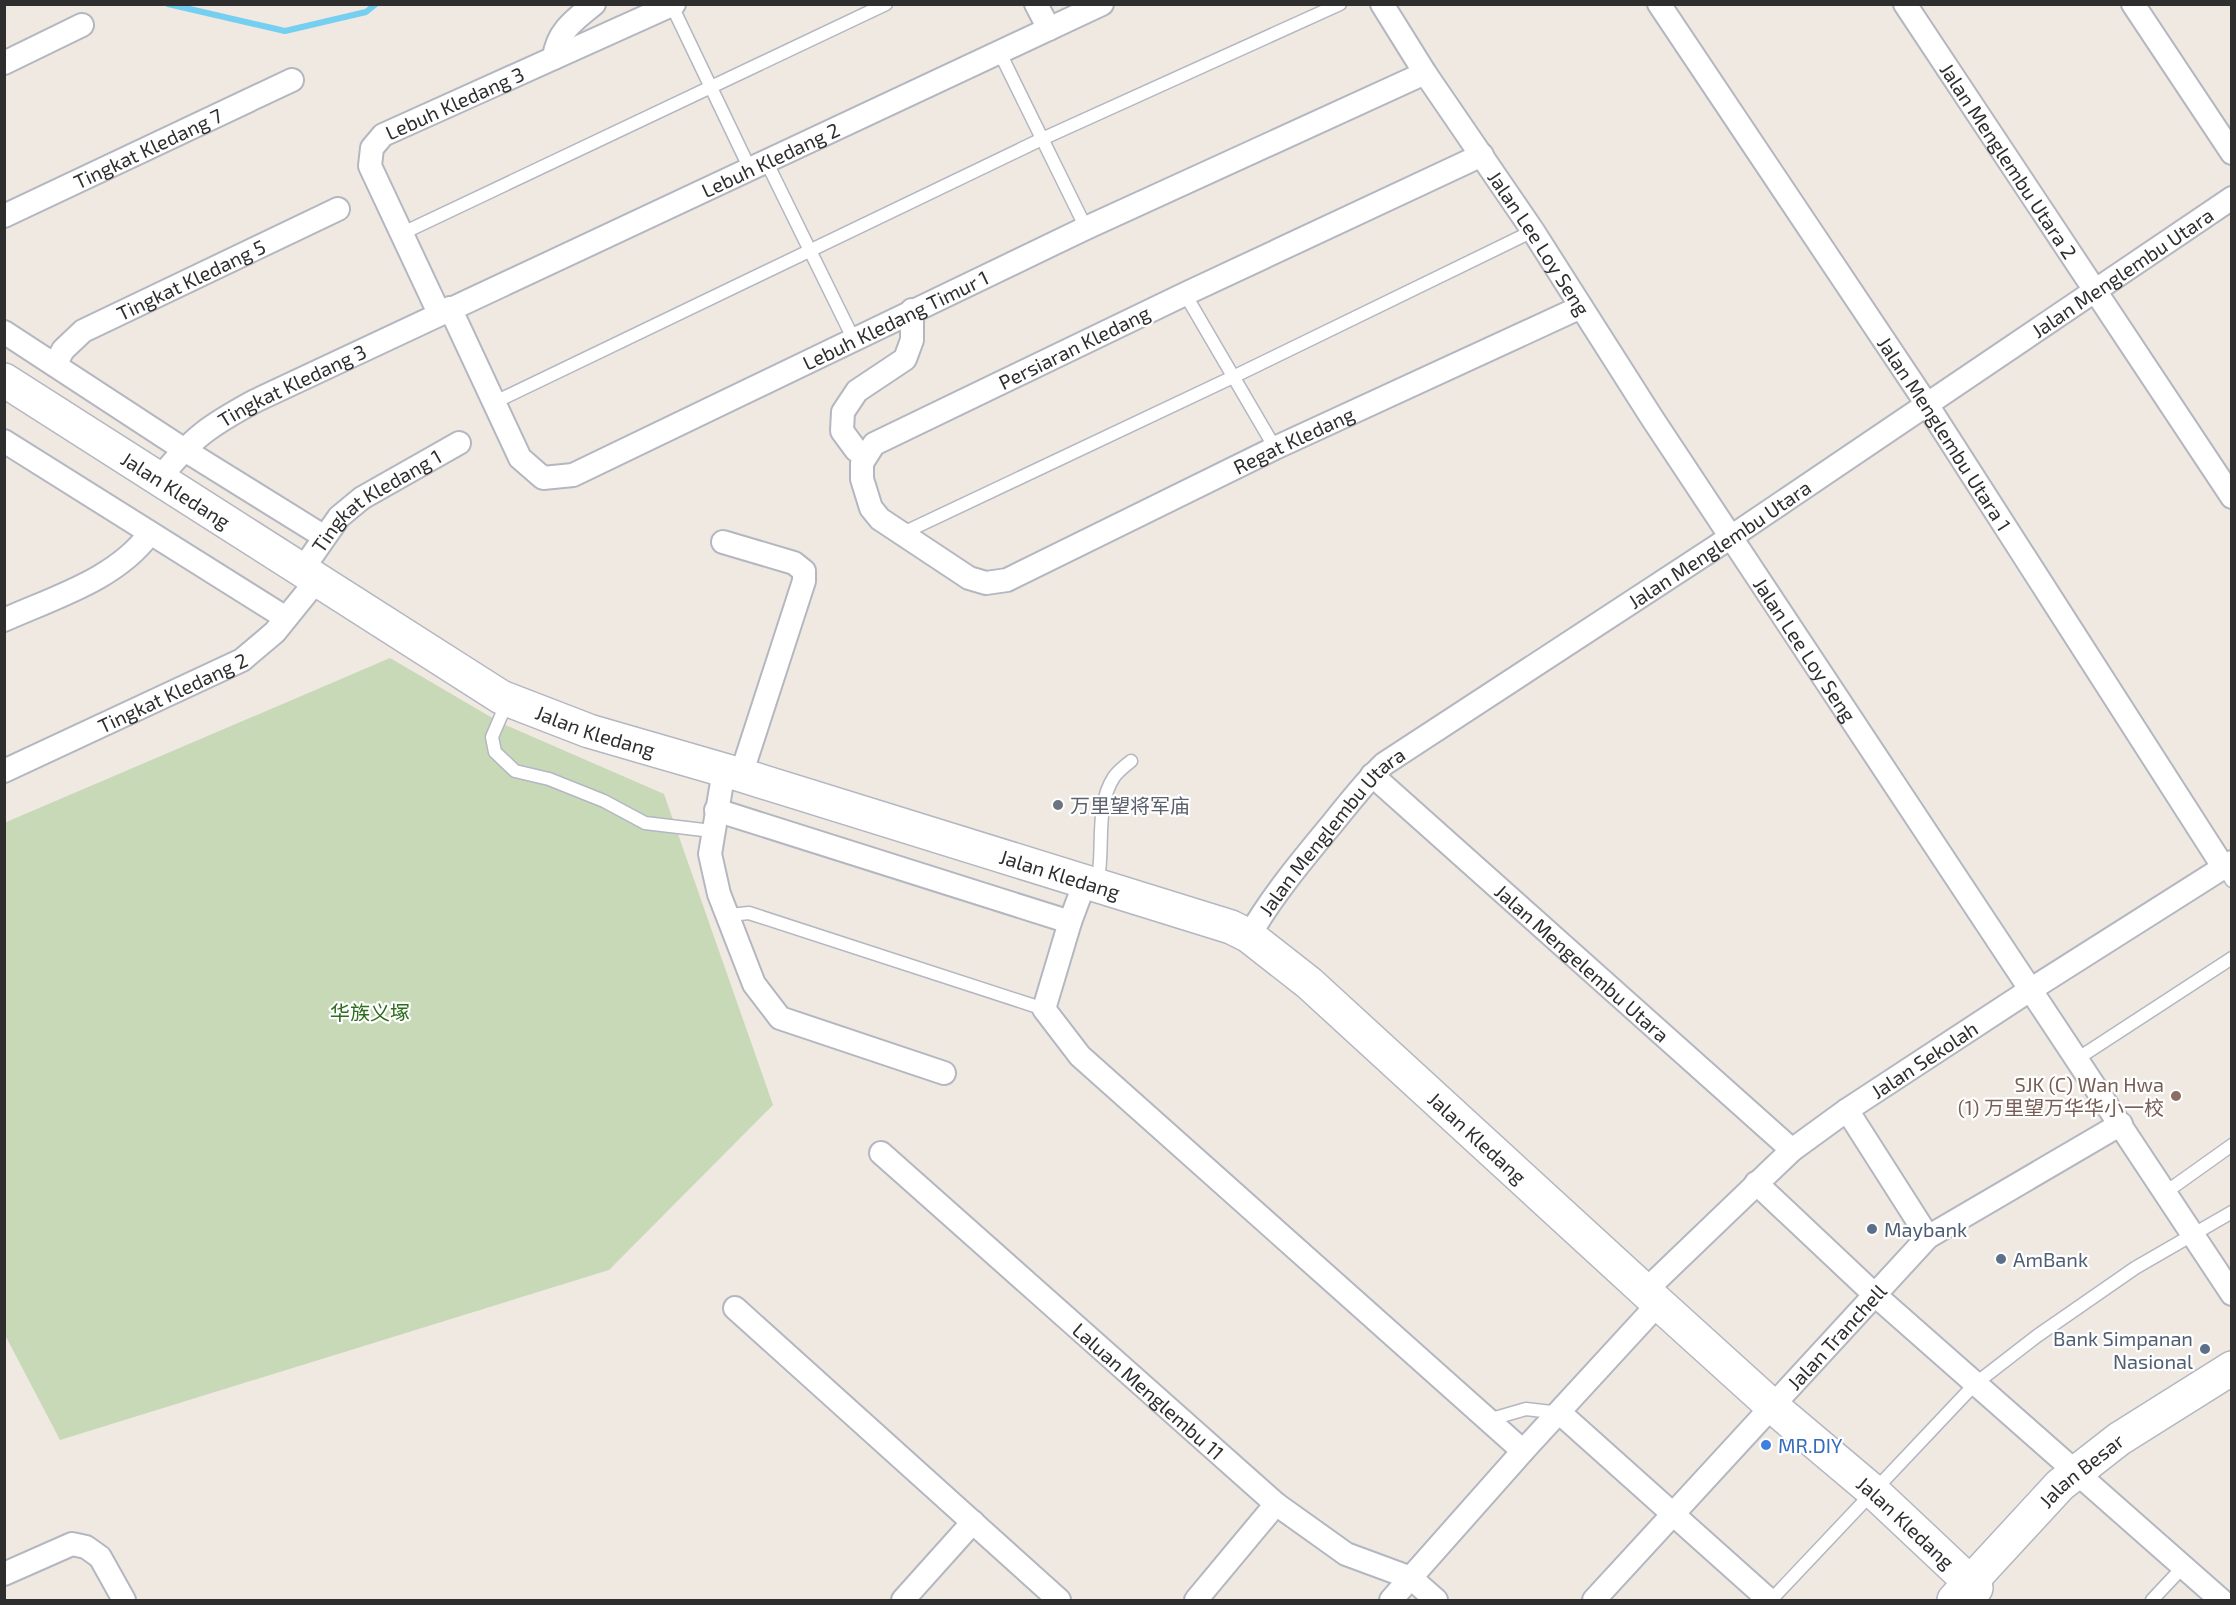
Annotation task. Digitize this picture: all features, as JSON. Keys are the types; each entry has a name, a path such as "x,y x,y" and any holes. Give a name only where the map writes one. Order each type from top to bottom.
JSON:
{"main road":[{"name":"Jalan Kledang","path":"4,380 508,700 589,731 733,773 1231,927 1249,936 1309,983 1652,1298 1772,1406 1874,1492 1971,1595"},
{"name":"Jalan Besar","path":"1971,1595 2119,1439 2232,1368"},
{"name":"Jalan Besar","path":"2081,1477 2102,1466 2232,1380"}],"street":[{"path":"554,58 556,42 574,21 594,4"},
{"path":"1036,4 1048,30"},
{"name":"Lebuh Kledang 2","path":"445,310 1102,4"},
{"name":"Jalan Lee Loy Seng","path":"1382,4 1425,73 1533,231 1652,418 2232,1294"},
{"name":"Jalan Menglembu Utara 1","path":"1659,4 1926,403 2229,870"},
{"name":"Jalan Menglembu Utara 2","path":"1905,4 2232,497"},
{"path":"2133,4 2232,153"},
{"name":"Lebuh Kledang 3","path":"445,310 370,166 372,148 383,135 673,5"},
{"path":"4,63 82,24"},
{"name":"Lebuh Kledang Timur 1","path":"445,310 520,458 543,478 573,475 912,310 1425,73"},
{"name":"Tingkat Kledang 7","path":"4,216 292,80"},
{"name":"Persiaran Kledang","path":"865,454 874,444 889,436 1482,155"},
{"name":"Jalan Menglembu Utara","path":"1249,936 1261,915 1316,844 1372,775 1384,764 1731,537 2094,289 2232,198"},
{"name":"Tingkat Kledang 5","path":"55,365 63,350 83,331 338,209"},
{"name":"Regat Kledang","path":"899,534 969,578 986,583 1008,580 1275,448 1581,307"},
{"name":"Tingkat Kledang 3","path":"159,478 183,449 213,424 255,401 445,310"},
{"path":"899,534 880,519 871,508 862,478 862,463 865,454 856,450 842,431 843,412 857,391 905,359 912,340 912,310"},
{"path":"4,332 183,449 323,536"},
{"name":"Tingkat Kledang 1","path":"309,575 323,536 339,517 362,498 459,443"},
{"path":"7,448 150,533 286,618"},
{"path":"4,620 114,569 136,552 150,533"},
{"path":"723,542 794,563 804,571 804,581 714,820 710,854 719,894 754,984 780,1018 944,1073"},
{"name":"Tingkat Kledang 2","path":"4,771 242,660 259,648 286,618 309,575"},
{"name":"Jalan Mengelembu Utara","path":"1372,775 1792,1150"},
{"path":"714,820 1070,922"},
{"name":"Jalan Sekolah","path":"1391,1600 1523,1451 1560,1413 1652,1298 1756,1184 1792,1150 1847,1110 2030,990 2229,870"},
{"path":"1090,884 1070,922 1044,1009 1080,1056 1523,1451"},
{"path":"1847,1110 1928,1237"},
{"name":"Jalan Tranchell","path":"1594,1600 1928,1237 2121,1124"},
{"name":"Laluan Menglembu 11","path":"881,1153 1276,1504 1346,1554 1411,1578 1436,1600"},
{"path":"1756,1184 1875,1295 2221,1600"},
{"path":"735,1308 1059,1600"},
{"path":"1560,1413 1770,1600"},
{"path":"1196,1600 1276,1504"},
{"path":"903,1600 973,1522"},
{"path":"4,1574 72,1544 86,1547 100,1557 124,1600"}],"lane":[{"path":"403,233 886,4"},
{"path":"493,403 1042,139 1340,4"},
{"path":"673,5 711,87 810,251 853,338"},
{"path":"1000,53 1086,228"},
{"path":"899,534 1233,377 1533,231"},
{"path":"1185,294 1275,448"},
{"path":"508,700 492,737 495,752 515,771 549,779 604,801 645,823 714,820"},
{"path":"1090,884 1102,865 1107,793 1114,777 1131,761"},
{"path":"729,915 749,913 1044,1009"},
{"path":"2077,1059 2232,958"},
{"path":"2166,1192 2232,1145"},
{"path":"1770,1600 1975,1384 2037,1336 2136,1268 2232,1212"},
{"path":"1488,1420 1526,1410 1560,1413"},
{"path":"2152,1600 2183,1567"}],"green space":[{"name":"华族义塚","path":"390,658 501,723 664,794 773,1105 609,1270 60,1440 5,1335 4,823"}],"waterway":[{"path":"168,4 285,31 366,12 376,4"}],"place":[{"name":"万里望将军庙","path":"1058,805"},
{"name":"SJK (C) Wan Hwa (1) 万里望万华华小一校","path":"2176,1096"},
{"name":"Maybank","path":"1872,1229"},
{"name":"AmBank","path":"2001,1259"},
{"name":"Bank Simpanan Nasional","path":"2205,1349"},
{"name":"MR.DIY","path":"1766,1445"}]}
